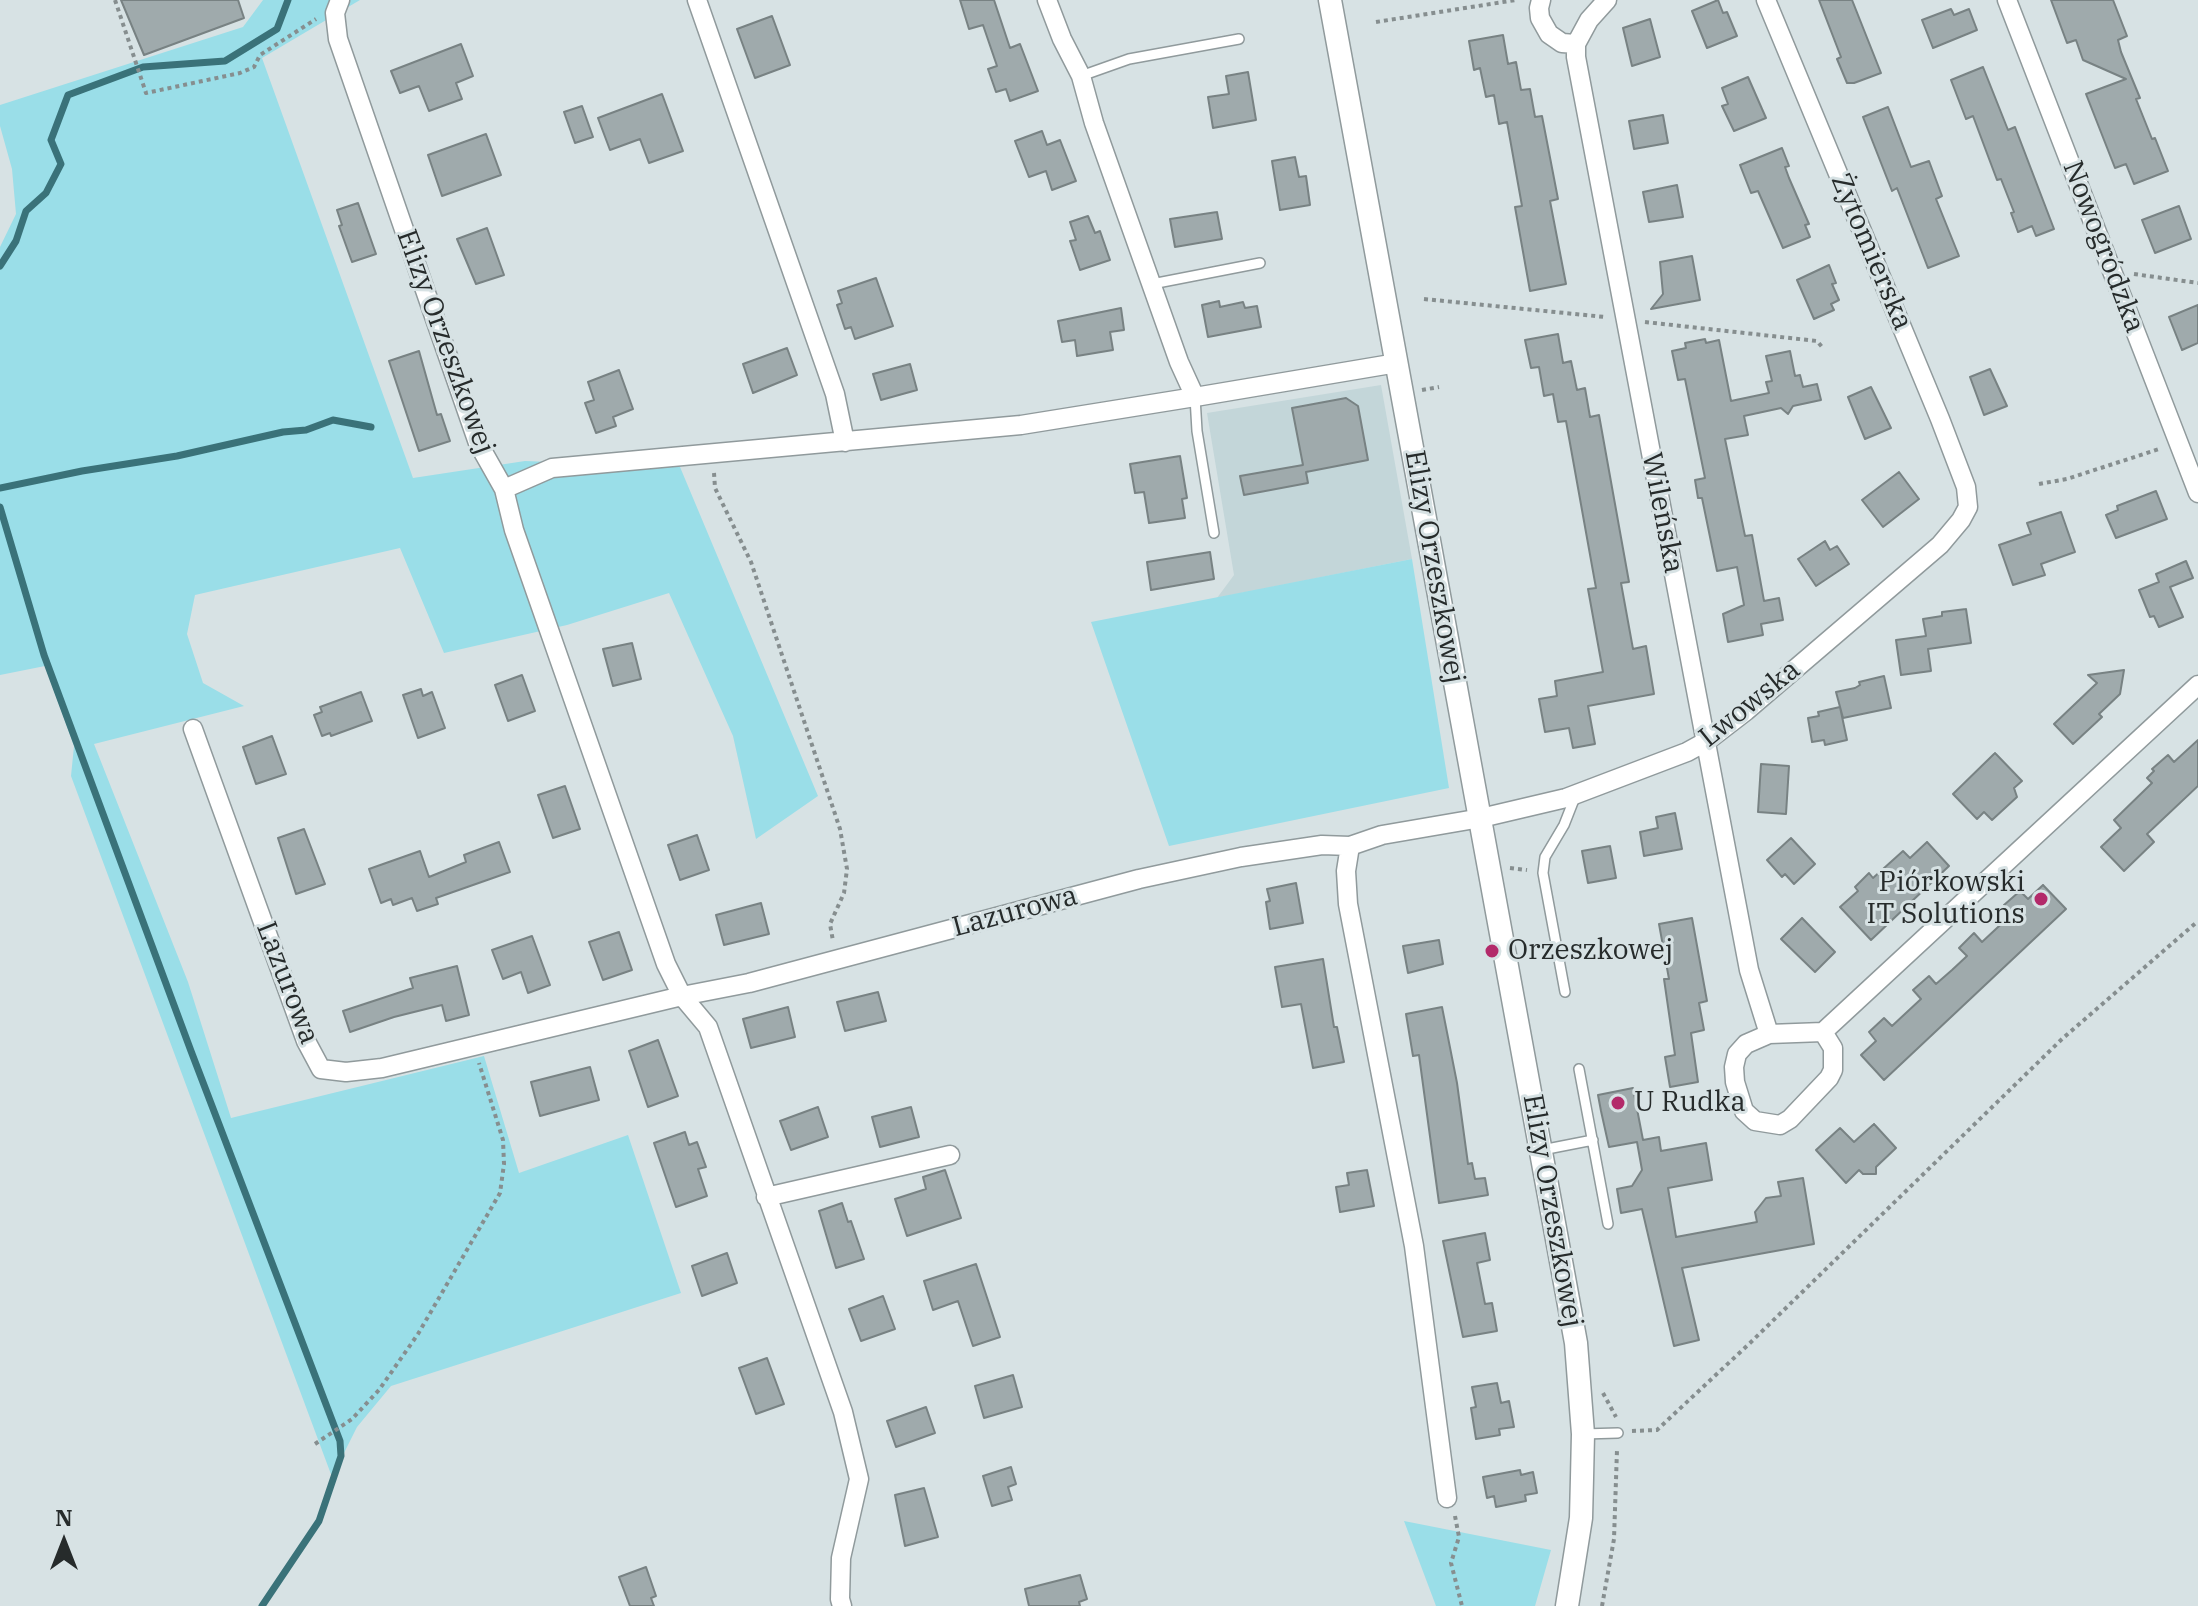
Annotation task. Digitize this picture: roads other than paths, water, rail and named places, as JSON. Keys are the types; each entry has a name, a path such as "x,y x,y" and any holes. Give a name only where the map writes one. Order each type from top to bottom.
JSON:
{"street":[{"path":"697,0 835,394 845,442"},
{"path":"1047,0 1081,76 1094,123 1179,362 1195,397"},
{"name":"Elizy Orzeszkowej","path":"1330,0 1574,1327 1583,1434 1581,1518 1567,1606"},
{"path":"1541,0 1540,18 1549,34 1562,43 1576,44 1589,20 1607,0"},
{"name":"Żytomierska","path":"1766,0 1940,419 1966,487 1968,507"},
{"name":"Nowogródzka","path":"2007,0 2198,493"},
{"name":"Elizy Orzeszkowej","path":"338,7 338,39 478,443 504,489 552,468 1021,425 1397,363"},
{"name":"Wileńska","path":"1576,44 1624,320 1749,970 1769,1034"},
{"path":"504,489 514,530 666,964 682,996 708,1027 834,1384 859,1479 841,1558 842,1606"},
{"name":"Lwowska","path":"1481,818 1577,794 1674,758 1707,741 1940,545 1968,507"},
{"path":"1823,1032 1833,1048 1833,1070 1790,1119 1780,1125 1755,1121 1744,1111 1735,1082 1737,1054 1746,1044 1769,1034 1823,1032 2198,685"},
{"name":"Lazurowa","path":"193,729 306,1041 321,1069 346,1072 382,1068 473,1044 749,983 1139,879 1227,860 1322,845 1350,846"},
{"path":"1447,1498 1414,1246 1348,904 1346,871 1350,846 1382,835 1481,818"},
{"path":"766,1197 950,1155"}],"lane":[{"path":"1081,76 1129,59 1239,39"},
{"path":"1152,284 1260,263"},
{"path":"1195,397 1197,431 1214,533"},
{"path":"1565,992 1543,873 1545,857 1564,825 1577,794"},
{"path":"1579,1069 1608,1224"},
{"path":"1542,1150 1593,1140"},
{"path":"1583,1434 1618,1433"}],"waterway":[{"path":"0,266 16,241 26,211 46,193 61,164 51,140 68,95 143,67 225,61 277,29 288,0"},
{"path":"0,488 306,430 333,420 371,427"},
{"path":"0,507 44,655 340,1441 341,1456 319,1521 262,1606"}],"place":[{"name":"Piórkowski IT Solutions","path":"2041,899"},
{"name":"Orzeszkowej","path":"1492,951"},
{"name":"U Rudka","path":"1618,1103"}]}
